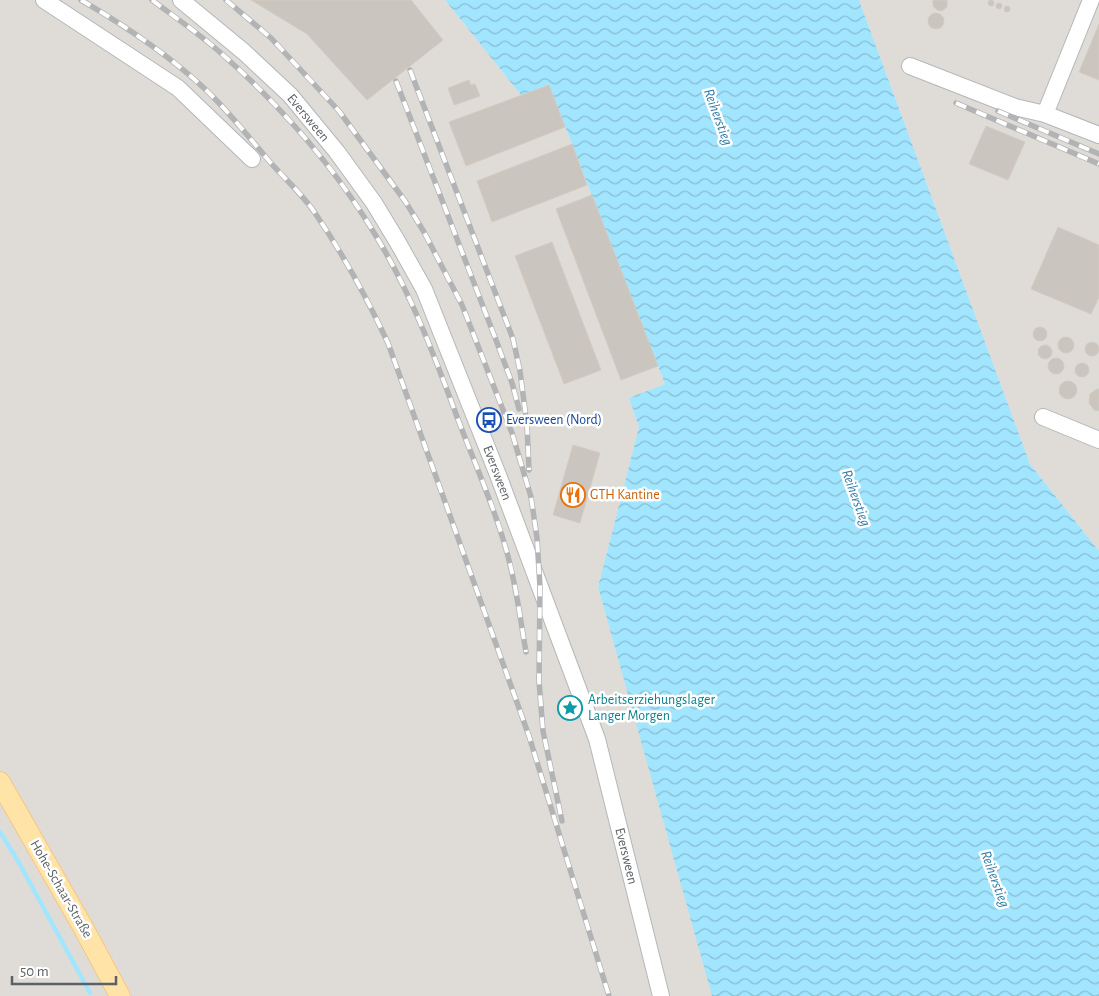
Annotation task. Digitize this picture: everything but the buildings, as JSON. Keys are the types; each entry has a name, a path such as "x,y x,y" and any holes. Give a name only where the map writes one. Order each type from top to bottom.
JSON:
{"main road":[{"name":"Hohe-Schaar-Straße","path":"0,782 120,996"}],"street":[{"path":"44,0 178,88 252,159"},
{"name":"Eversween","path":"181,0 244,52 290,95 374,203 424,289 498,475 597,739 661,996"},
{"path":"1045,114 1091,0"},
{"path":"910,66 1015,107 1045,114 1099,136"},
{"path":"1043,417 1099,440"}],"shaded area":[{"path":"0,0 445,0 521,95 549,85 665,384 629,398 639,427 598,587 713,996 0,996"},
{"path":"859,0 1099,0 1099,551 1030,464"}],"water":[{"name":"Reiherstieg","path":"445,0 859,0 1030,464 1099,551 1099,996 712,996 598,587 639,427 629,398 665,384 549,85 521,95"}],"waterway":[{"path":"0,832 18,861 90,993"}],"railway":[{"path":"81,0 153,46 188,74 218,102 310,206 345,260 363,293 388,343 529,736 609,996"},
{"path":"152,0 215,48 246,76 288,119 346,190 379,241 403,285 423,330 496,517 518,600 526,652"},
{"path":"226,0 271,38 339,111 405,201 424,232 462,305 512,433 531,497 537,538 540,587 539,681 543,731 562,821"},
{"path":"410,70 513,339 520,371 527,425 529,470"},
{"path":"396,81 496,340 512,383 519,409"},
{"path":"956,103 1099,164"},
{"path":"998,111 1099,154"}],"place":[{"name":"Eversween (Nord)","path":"489,420"},
{"name":"GTH Kantine","path":"573,495"},
{"name":"Arbeitserziehungslager Langer Morgen","path":"570,708"}]}
